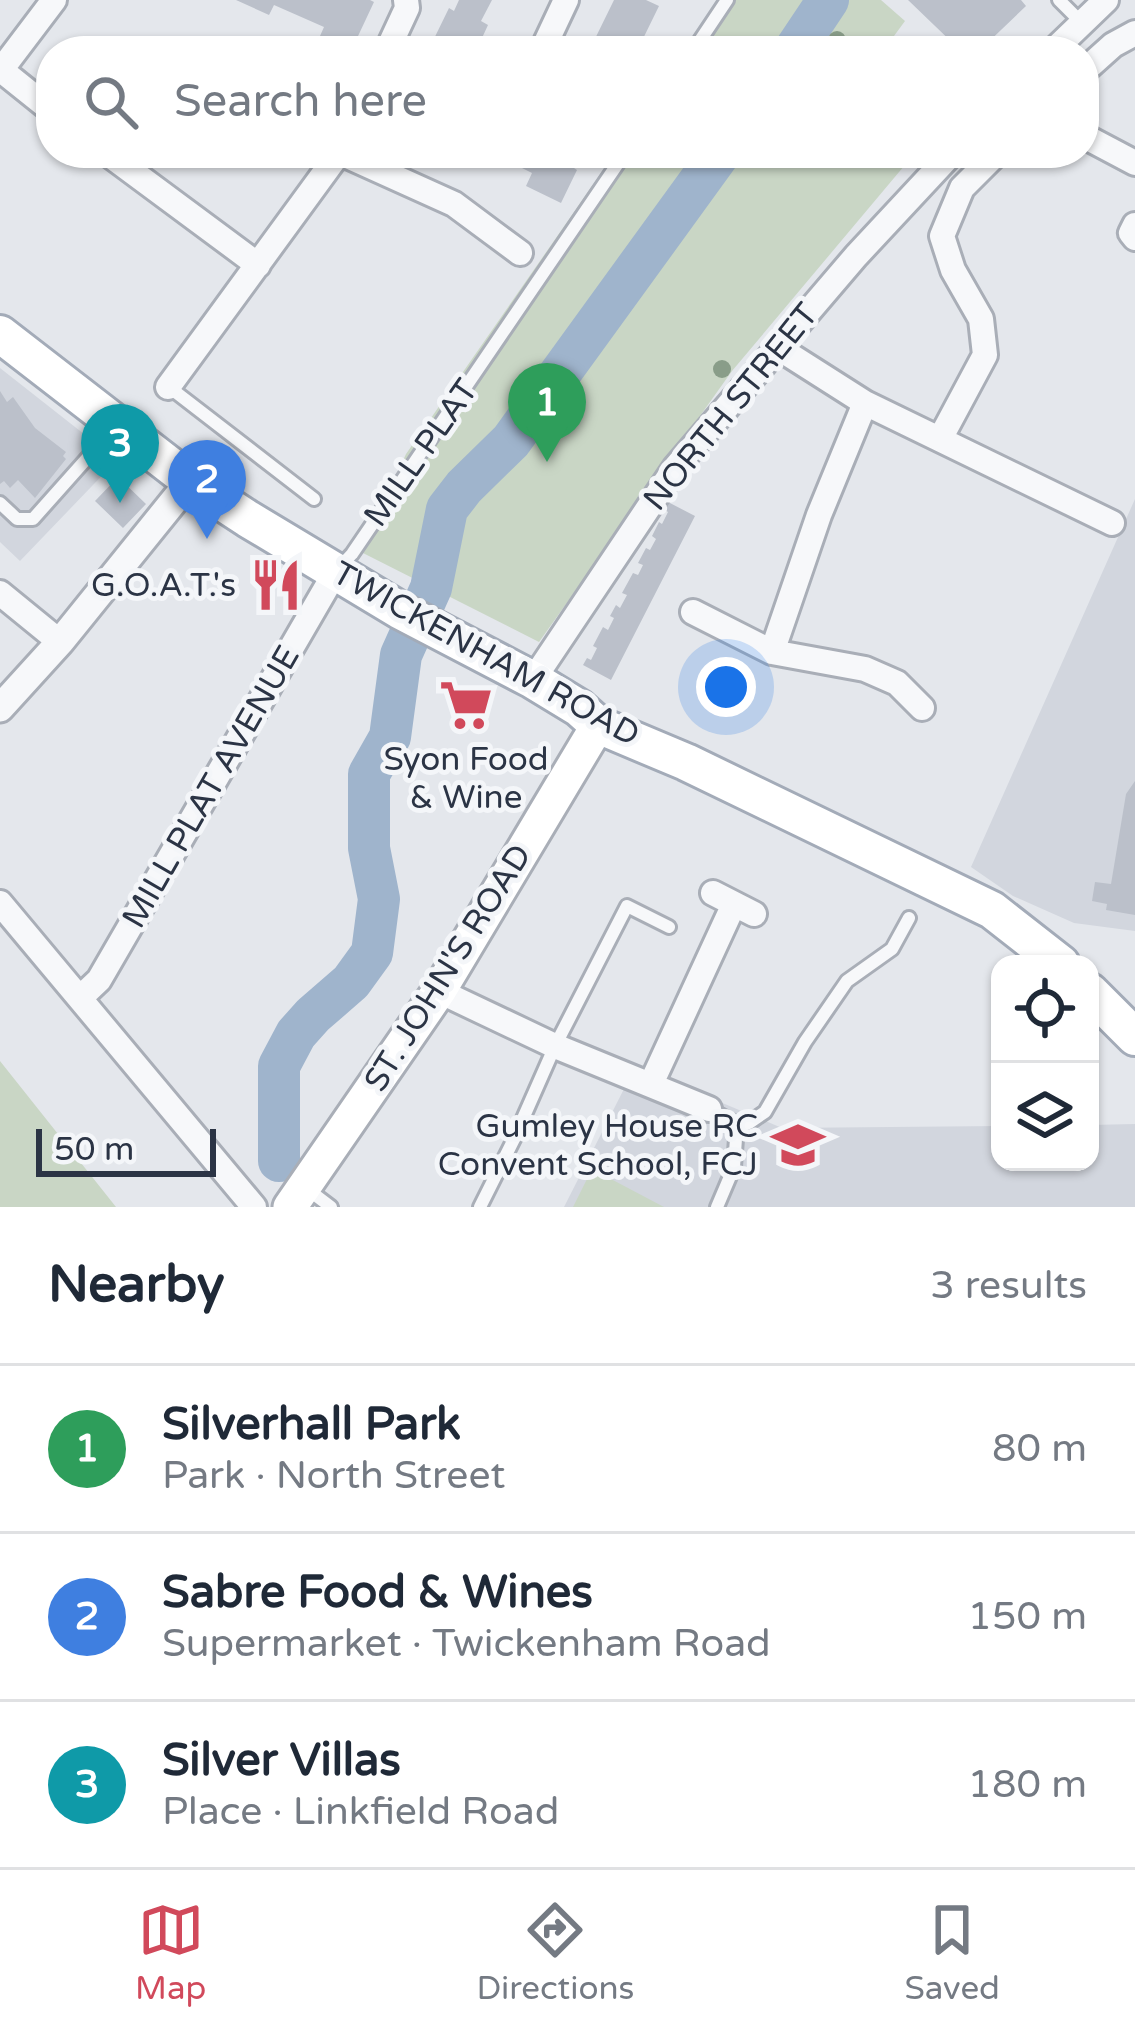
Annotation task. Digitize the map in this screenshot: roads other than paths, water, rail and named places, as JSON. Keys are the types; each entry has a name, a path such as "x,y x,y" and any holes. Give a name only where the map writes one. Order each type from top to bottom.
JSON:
{"main road":[{"name":"TWICKENHAM ROAD","path":"0,334 190,481 401,611 533,680 598,725 686,762 992,910 1050,955"},
{"name":"ST. JOHN'S ROAD","path":"309,1200 598,725"},
{"path":"1099,1001 1135,1037"}],"street":[{"path":"36,98 0,70 54,0"},
{"path":"394,36 406,0"},
{"path":"549,36 566,0"},
{"path":"1068,36 1106,0"},
{"path":"1099,58 1135,33"},
{"path":"1099,144 1135,163"},
{"path":"127,168 258,265"},
{"path":"168,386 329,168"},
{"path":"374,168 454,204 520,253"},
{"name":"NORTH STREET","path":"533,680 674,468 938,168"},
{"path":"940,439 985,356 981,319 952,270 942,236 962,188 983,168"},
{"path":"1135,225 1131,233 1135,238"},
{"path":"777,347 865,403 1112,523"},
{"path":"772,652 819,514 865,403"},
{"path":"0,708 60,643 190,481"},
{"name":"MILL PLAT AVENUE","path":"80,998 99,980 336,571"},
{"path":"0,592 60,643"},
{"path":"693,612 772,652 865,669 896,682 922,707"},
{"path":"0,903 254,1207"},
{"path":"651,1084 734,904"},
{"path":"439,992 709,1109"}],"lane":[{"path":"703,36 727,0"},
{"path":"1059,0 1082,22"},
{"name":"MILL PLAT","path":"336,571 615,168"},
{"path":"168,386 314,499"},
{"path":"0,503 17,520 33,519 118,425"},
{"path":"480,1207 627,906 669,927"},
{"path":"709,1109 737,1124 749,1123 765,1112 847,981 892,949 910,918"},
{"path":"717,1207 734,1167 737,1124"}],"waterway":[{"path":"804,36 828,0"},
{"path":"279,1161 279,1066 296,1034 351,982 372,953 379,899 369,848 369,774 390,737 401,655 431,588 447,509 511,441 709,168"}],"place":[{"name":"Silverhall Park","path":"547,462"},
{"name":"Silver Villas","path":"120,503"},
{"name":"Sabre Food & Wines","path":"207,539"},
{"name":"G.O.A.T.'s","path":"276,585"},
{"name":"Syon Food & Wine","path":"466,705"},
{"name":"Gumley House RC Convent School, FCJ","path":"798,1145"}]}
